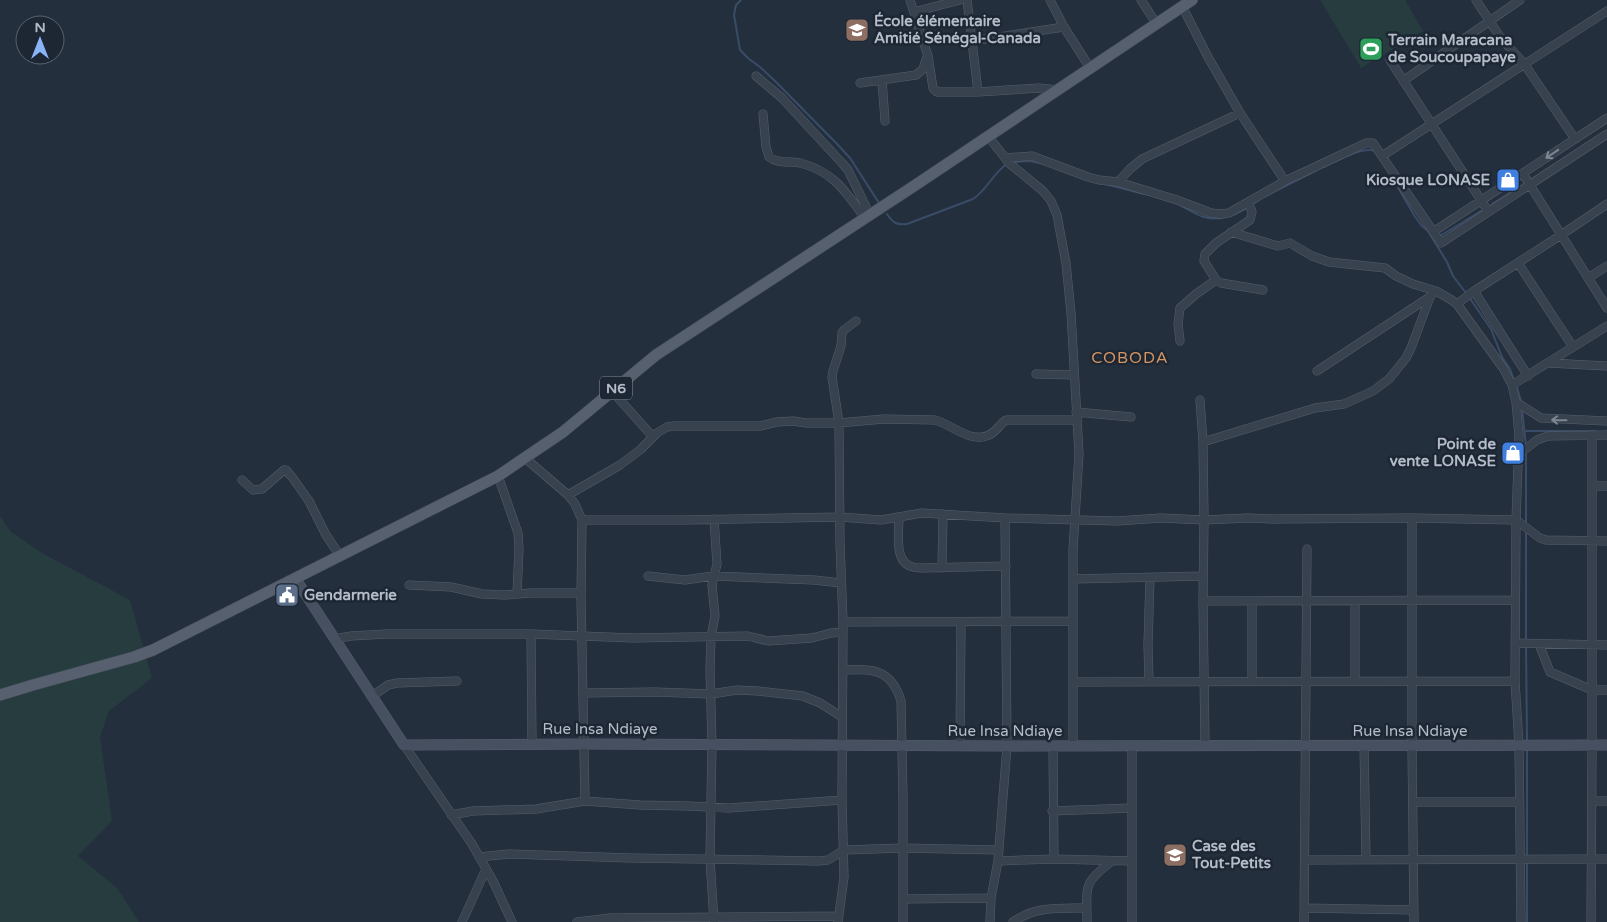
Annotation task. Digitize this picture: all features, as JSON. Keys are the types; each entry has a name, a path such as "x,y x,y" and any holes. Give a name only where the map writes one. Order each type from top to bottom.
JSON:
{"main road":[{"name":"N6","path":"0,695 141,655 498,476 563,432 656,355 1187,3"},
{"path":"294,578 404,745"},
{"name":"Rue Insa Ndiaye","path":"404,745 1607,745"}],"street":[{"path":"910,0 928,56 935,91 978,92 1039,88 1057,90"},
{"path":"914,12 960,0"},
{"path":"967,0 978,92"},
{"path":"1050,0 1064,27 1090,68"},
{"path":"1141,0 1156,23"},
{"path":"1476,0 1575,139"},
{"path":"1403,81 1520,0"},
{"path":"1187,3 1208,57 1240,113 1285,182"},
{"path":"1382,156 1607,11"},
{"path":"972,42 1064,27"},
{"path":"860,83 916,75 923,69 928,56"},
{"path":"1390,60 1488,211"},
{"path":"756,76 782,98 848,170 867,216"},
{"path":"882,80 885,121"},
{"path":"1118,182 1142,159 1240,113"},
{"path":"763,114 766,147 769,157 777,162 816,168 828,175 840,184 867,216"},
{"path":"1432,232 1607,118"},
{"path":"1005,158 1032,156 1088,177 1118,182 1177,200 1210,213 1221,214 1229,213 1285,182 1366,143 1373,143 1441,243 1607,134"},
{"path":"988,136 1005,158 1044,191 1051,201 1058,215 1067,271 1079,466 1074,520 1072,621 1073,746"},
{"path":"1523,174 1607,308"},
{"path":"1248,202 1252,212 1250,220 1216,243 1205,254 1204,258 1206,265 1216,280 1228,285 1264,290"},
{"path":"1457,304 1474,290 1561,236 1607,204"},
{"path":"1231,232 1278,246 1290,243 1312,256 1329,262 1380,267 1457,304 1503,368 1512,385 1516,402 1519,454 1516,520 1515,681 1519,745 1521,922"},
{"path":"1518,263 1573,348"},
{"path":"1588,278 1607,266"},
{"path":"1180,341 1178,324 1180,308 1216,280"},
{"path":"1474,290 1528,376"},
{"path":"1317,371 1433,294"},
{"path":"1203,442 1315,408 1344,404 1373,391 1389,379 1406,358 1412,348 1433,294"},
{"path":"577,922 610,918 659,920 838,919 844,877 842,800 843,622 839,423 833,371 844,330 856,321"},
{"path":"1512,385 1607,326"},
{"path":"1548,363 1607,366"},
{"path":"1036,374 1074,374"},
{"path":"612,391 653,437"},
{"path":"1200,400 1203,442 1205,745"},
{"path":"1516,402 1541,418 1604,421 1604,435 1548,436 1537,440 1519,454"},
{"path":"568,495 620,465 640,450 653,437 674,426 760,426 793,421 839,423 884,419 935,420 941,421 956,431 976,437 984,437 992,435 1002,422 1006,420 1076,416 1131,417"},
{"path":"1592,435 1592,739"},
{"path":"525,458 568,495 575,504 582,520 581,593 585,801"},
{"path":"242,480 253,490 259,490 286,470 309,502 326,535 340,556"},
{"path":"498,476 518,533 519,549 516,594"},
{"path":"1592,486 1607,486"},
{"path":"582,520 840,517 881,520 922,513 1005,518 1117,521 1161,518 1204,520 1248,518 1516,520 1540,538 1546,540 1607,541"},
{"path":"942,568 944,514"},
{"path":"899,517 900,555 909,566 922,568 1006,566"},
{"path":"990,922 990,898 998,861 1008,746 1005,518"},
{"path":"1412,518 1414,922"},
{"path":"714,519 717,564 712,585 715,616 711,637 710,694 712,744 710,858 714,920"},
{"path":"1304,922 1307,549"},
{"path":"648,576 685,580 713,576 814,580 841,583"},
{"path":"1073,579 1203,576"},
{"path":"1149,681 1150,578"},
{"path":"409,585 451,587 482,594 581,593"},
{"path":"1203,601 1516,600"},
{"path":"1252,601 1252,681"},
{"path":"1354,681 1355,601"},
{"path":"843,622 1072,621"},
{"path":"960,746 961,622"},
{"path":"334,639 386,634 531,634 632,638 748,636 768,641 812,638 843,632"},
{"path":"531,634 532,744"},
{"path":"1515,643 1607,645"},
{"path":"1539,644 1550,672 1592,690 1607,690"},
{"path":"843,670 866,670 882,673 897,689 901,700 903,922"},
{"path":"371,697 388,685 397,683 457,681"},
{"path":"1073,682 1515,681"},
{"path":"583,693 655,692 710,694 737,690 758,691 803,696 820,703 842,717"},
{"path":"404,745 480,857 512,922"},
{"path":"1132,745 1132,922"},
{"path":"1364,745 1366,860"},
{"path":"1052,746 1054,859"},
{"path":"1592,752 1592,922"},
{"path":"452,815 473,811 536,809 585,801 712,808 758,807 842,800"},
{"path":"1592,801 1607,801"},
{"path":"1413,802 1520,802"},
{"path":"1052,811 1132,808"},
{"path":"480,857 509,854 820,861 828,860 844,850 902,848 999,850"},
{"path":"998,861 1054,859 1132,861"},
{"path":"1305,860 1607,860"},
{"path":"1087,922 1086,888 1092,877 1112,861"},
{"path":"462,922 486,869"},
{"path":"903,899 990,898"},
{"path":"1013,922 1023,916 1046,909 1087,908"},
{"path":"1304,908 1414,910"}],"green space":[{"name":"Terrain Maracana de Soucoupapaye","path":"1320,0 1405,0 1423,31 1361,68"},
{"path":"0,516 11,532 42,553 130,600 152,678 109,711 100,737 112,821 78,856 117,888 139,922 0,922"}],"waterway":[{"path":"741,0 736,5 734,15 740,50 776,82 850,158 879,203"},
{"path":"1324,167 1357,152 1375,151"},
{"path":"1011,162 1030,161 1044,164"},
{"path":"887,214 895,223 907,224 973,199 1007,164"},
{"path":"1266,196 1317,170"},
{"path":"1105,184 1144,194"},
{"path":"1396,184 1414,215 1428,231 1447,262 1453,276 1466,293"},
{"path":"1492,204 1521,186"},
{"path":"1251,205 1259,200"},
{"path":"1180,205 1207,218 1226,217"},
{"path":"1233,215 1247,208"},
{"path":"1440,236 1481,211"},
{"path":"1469,297 1491,329 1514,380"},
{"path":"1516,384 1521,401"},
{"path":"1522,408 1526,446"},
{"path":"1525,431 1595,431"},
{"path":"1526,451 1526,523"},
{"path":"1526,531 1526,641"},
{"path":"1526,646 1527,741"},
{"path":"1527,748 1527,856"},
{"path":"1527,861 1527,922"}],"place":[{"name":"École élémentaire Amitié Sénégal-Canada","path":"857,30"},
{"name":"Terrain Maracana de Soucoupapaye","path":"1371,49"},
{"name":"Kiosque LONASE","path":"1508,180"},
{"name":"Point de vente LONASE","path":"1513,453"},
{"name":"Gendarmerie","path":"287,595"},
{"name":"Case des Tout-Petits","path":"1175,855"}],"district":[{"name":"COBODA","path":"1130,357"}]}
